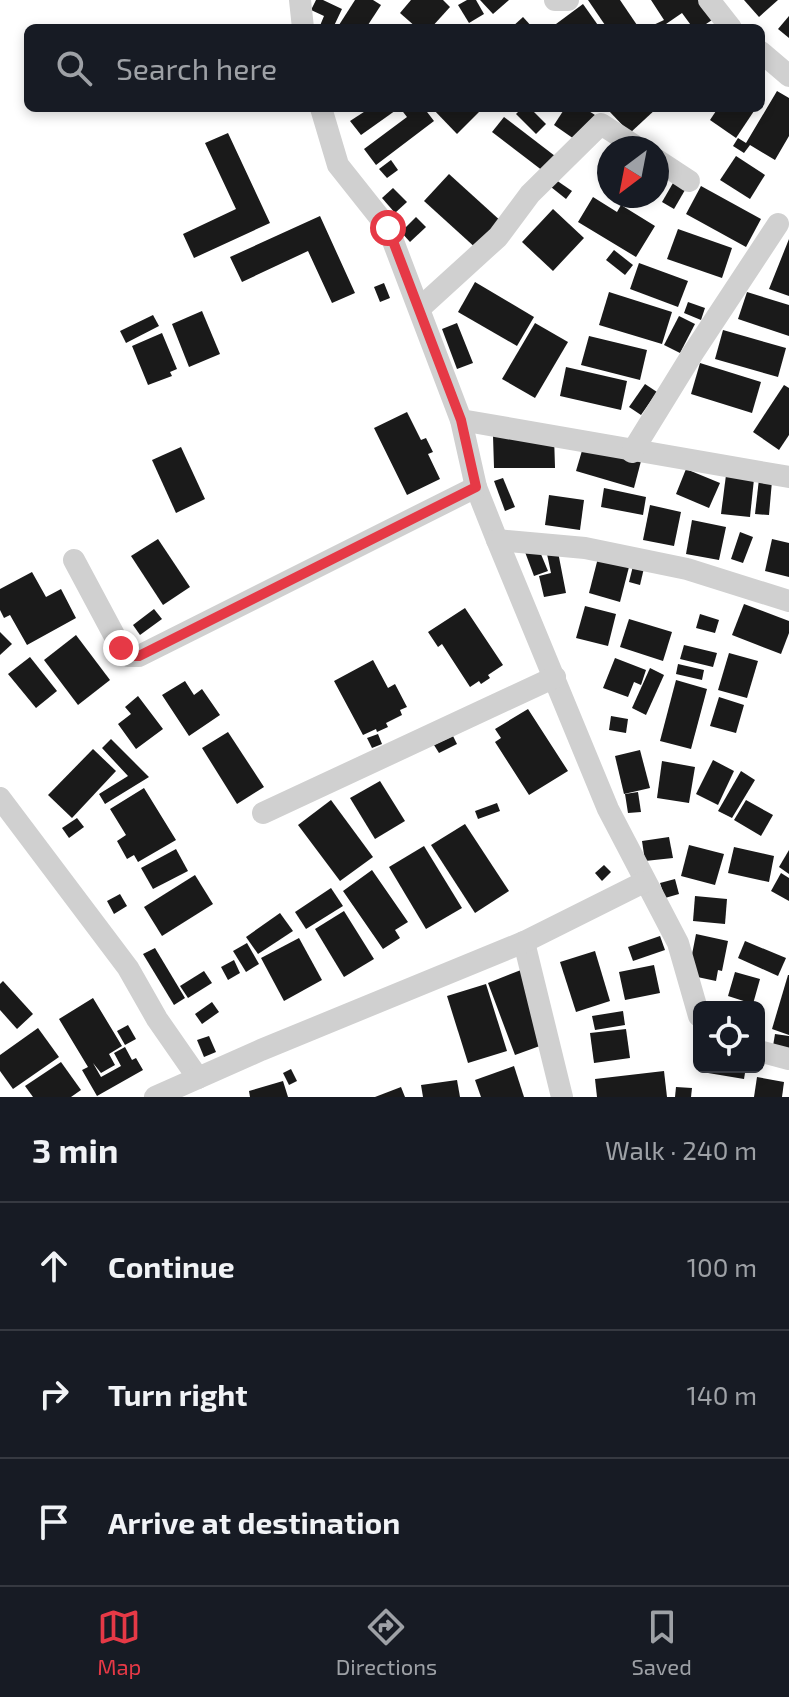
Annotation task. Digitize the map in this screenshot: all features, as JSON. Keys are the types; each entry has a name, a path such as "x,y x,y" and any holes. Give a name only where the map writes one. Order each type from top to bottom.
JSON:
{"street":[{"path":"300,0 303,24"},
{"path":"555,0 568,0"},
{"path":"709,0 728,24"},
{"path":"765,55 789,76"},
{"path":"322,112 338,165 388,228 461,420 476,487 497,540 608,809 678,943 695,1001"},
{"path":"420,308 498,237 530,194 601,124 620,136"},
{"path":"669,168 689,181"},
{"path":"632,452 778,224"},
{"path":"461,420 789,477"},
{"path":"74,560 121,648 128,656 139,656 476,487"},
{"path":"497,540 585,548 687,569 789,601"},
{"path":"263,813 555,677"},
{"path":"0,798 128,968 157,1019 198,1078"},
{"path":"155,1097 524,942 644,882"},
{"path":"524,942 562,1097"},
{"path":"765,1053 789,1059"}],"building":[{"path":"316,0 342,9 335,24 321,24 324,16 311,10"},
{"path":"355,0 373,0 381,5 369,24 340,24"},
{"path":"411,0 443,0 450,7 435,24 412,24 400,13"},
{"path":"467,0 476,0 484,14 469,23 458,5"},
{"path":"480,0 509,0 493,14"},
{"path":"588,0 620,0 636,24 604,24"},
{"path":"651,0 703,0 715,18 706,24 690,24 682,13 666,24 656,24 664,20"},
{"path":"744,0 778,0 759,17"},
{"path":"583,4 597,24 556,24"},
{"path":"789,16 789,38 778,29"},
{"path":"523,17 529,24 515,24"},
{"path":"777,91 789,98 789,136 775,160 750,145 744,153 733,146 738,138 746,143"},
{"path":"364,112 393,112 361,135 350,121"},
{"path":"403,112 427,112 434,121 376,165 364,149 407,117"},
{"path":"436,112 479,112 457,134"},
{"path":"534,112 546,124 536,134 516,114"},
{"path":"562,112 590,112 595,115 577,141 554,125"},
{"path":"610,112 653,112 630,133"},
{"path":"715,112 753,112 736,138 710,120"},
{"path":"504,117 555,156 543,171 492,132"},
{"path":"228,133 270,223 194,258 183,234 236,209 205,143"},
{"path":"736,156 765,175 750,199 720,180"},
{"path":"391,160 398,170 387,178 379,169"},
{"path":"449,174 503,223 478,250 424,201"},
{"path":"556,180 572,191 566,199 551,187"},
{"path":"673,183 685,190 674,209 669,206 669,190"},
{"path":"701,186 761,219 746,247 686,214"},
{"path":"393,188 407,202 395,213 382,198"},
{"path":"593,197 597,200 597,208 611,208 617,212 619,208 626,208 655,226 636,257 578,222"},
{"path":"553,209 584,238 553,271 522,242"},
{"path":"320,216 355,293 332,303 308,251 242,282 230,257"},
{"path":"416,217 426,227 410,242 401,232"},
{"path":"678,229 732,248 722,278 667,259"},
{"path":"789,239 789,296 769,289"},
{"path":"614,250 633,265 625,275 606,260"},
{"path":"639,263 688,281 678,307 630,289"},
{"path":"475,282 534,317 517,346 458,312"},
{"path":"384,283 390,298 380,302 374,287"},
{"path":"609,292 672,312 662,344 599,325"},
{"path":"747,292 789,305 789,336 738,319"},
{"path":"688,302 705,308 701,320 684,313"},
{"path":"202,311 220,354 189,367 172,324"},
{"path":"153,315 159,326 126,343 120,331"},
{"path":"679,316 695,324 680,353 664,345"},
{"path":"457,323 473,363 457,369 442,329"},
{"path":"535,323 568,342 535,398 502,379"},
{"path":"723,330 786,348 778,377 715,359"},
{"path":"162,333 177,369 170,372 172,376 148,385 132,346"},
{"path":"589,336 647,350 640,380 581,365"},
{"path":"700,363 761,382 752,413 691,394"},
{"path":"566,367 627,381 621,410 560,396"},
{"path":"645,384 657,392 641,415 629,407"},
{"path":"784,385 789,388 789,435 779,450 753,432"},
{"path":"407,412 421,440 426,438 433,452 428,454 440,479 407,495 374,428"},
{"path":"493,436 554,436 555,468 494,468"},
{"path":"584,444 641,461 634,488 576,471"},
{"path":"181,447 205,499 176,513 152,460"},
{"path":"686,469 720,483 709,508 676,494"},
{"path":"726,475 754,479 750,517 721,514"},
{"path":"503,478 515,507 505,511 494,481"},
{"path":"759,479 772,481 769,515 755,514"},
{"path":"604,488 646,497 643,515 601,507"},
{"path":"549,495 584,500 580,530 545,525"},
{"path":"650,505 681,512 674,546 643,540"},
{"path":"692,520 726,527 719,560 686,554"},
{"path":"740,532 753,537 743,563 731,559"},
{"path":"158,539 190,587 163,605 131,556"},
{"path":"772,539 789,543 789,577 765,571"},
{"path":"538,547 548,571 534,576 525,552"},
{"path":"558,552 566,593 544,597 539,576 551,573 547,554"},
{"path":"598,558 629,567 620,602 589,593"},
{"path":"633,566 644,568 640,585 629,582"},
{"path":"32,572 46,597 61,589 76,618 27,645 10,615 4,618 0,610 0,589"},
{"path":"744,604 789,621 789,633 781,654 732,635"},
{"path":"585,606 616,614 608,646 576,638"},
{"path":"465,608 503,665 481,684 479,681 470,687 442,644 438,647 428,632"},
{"path":"154,609 162,619 140,635 133,625"},
{"path":"700,614 719,620 715,633 696,628"},
{"path":"629,619 672,632 663,661 620,647"},
{"path":"0,632 12,644 0,655"},
{"path":"76,635 110,680 78,705 44,660"},
{"path":"684,645 717,653 713,667 680,659"},
{"path":"729,653 758,661 747,698 718,690"},
{"path":"30,657 57,691 36,708 8,674"},
{"path":"615,658 646,670 641,685 634,682 628,697 603,688"},
{"path":"373,660 388,688 395,684 407,707 400,710 402,715 386,723 388,727 363,735 334,681"},
{"path":"678,664 704,670 702,680 676,674"},
{"path":"650,668 664,675 646,715 632,708"},
{"path":"676,680 707,689 691,749 660,741"},
{"path":"185,681 194,695 202,689 220,715 189,736 162,695"},
{"path":"138,696 163,729 136,749 118,724 131,714 125,707"},
{"path":"719,697 744,705 736,733 710,726"},
{"path":"528,709 568,771 529,795 495,742 501,738 495,729"},
{"path":"611,716 628,719 626,733 609,730"},
{"path":"228,732 264,787 237,804 202,748"},
{"path":"378,734 382,744 372,748 367,738"},
{"path":"453,736 457,744 439,753 434,745"},
{"path":"111,739 149,777 105,804 99,794 128,776 102,748"},
{"path":"93,749 116,771 72,818 48,795"},
{"path":"640,750 650,788 624,794 615,756"},
{"path":"713,760 734,771 718,805 696,794"},
{"path":"662,761 695,767 689,803 657,798"},
{"path":"741,771 755,780 732,818 718,811"},
{"path":"380,781 405,821 375,839 350,798"},
{"path":"144,788 176,840 138,862 134,855 127,859 117,841 126,835 110,809"},
{"path":"638,792 641,812 628,813 625,794"},
{"path":"331,800 373,857 340,881 298,825"},
{"path":"746,800 773,815 761,836 734,820"},
{"path":"497,803 500,811 478,819 475,811"},
{"path":"77,818 84,827 69,838 62,828"},
{"path":"465,824 509,891 475,913 431,845"},
{"path":"669,837 673,858 645,861 642,841"},
{"path":"689,845 724,854 715,885 681,876"},
{"path":"424,846 462,908 426,929 389,867"},
{"path":"734,847 774,856 769,882 728,873"},
{"path":"176,849 188,871 153,889 141,868"},
{"path":"789,850 789,874 779,867"},
{"path":"604,865 611,872 602,881 595,873"},
{"path":"372,870 408,922 395,930 400,938 383,949 343,891"},
{"path":"781,873 789,878 789,901 771,891"},
{"path":"195,875 213,904 162,936 144,907"},
{"path":"675,879 679,894 665,898 660,883"},
{"path":"331,888 343,906 306,929 295,912"},
{"path":"120,894 127,906 114,914 107,901"},
{"path":"695,896 727,899 725,924 693,921"},
{"path":"344,911 374,959 344,977 315,929"},
{"path":"280,913 293,931 258,954 246,937"},
{"path":"696,934 728,941 722,971 718,970 716,981 688,975"},
{"path":"660,936 665,950 633,961 628,947"},
{"path":"299,938 322,980 284,1001 261,958"},
{"path":"745,941 786,958 778,976 738,958"},
{"path":"247,943 259,964 246,972 233,951"},
{"path":"155,948 185,998 174,1005 143,954"},
{"path":"595,951 610,1001 576,1012 560,962"},
{"path":"234,960 240,973 228,980 221,967"},
{"path":"654,965 660,993 625,1000 619,972"},
{"path":"521,970 548,1043 515,1055 488,983"},
{"path":"204,971 212,983 188,998 180,986"},
{"path":"735,972 760,979 754,1001 728,996"},
{"path":"789,975 789,1035 772,1029"},
{"path":"3,981 33,1014 17,1029 0,1010 0,984"},
{"path":"486,984 507,1051 468,1063 447,996"},
{"path":"93,998 122,1046 109,1054 115,1065 101,1073 93,1063 101,1077 121,1066 114,1053 125,1047 132,1060 136,1058 143,1070 97,1096 82,1070 88,1067 59,1019"},
{"path":"212,1002 219,1012 202,1024 195,1014"},
{"path":"623,1011 625,1025 595,1030 592,1016"},
{"path":"128,1025 136,1039 125,1045 117,1031"},
{"path":"38,1028 59,1057 13,1089 0,1071 0,1055"},
{"path":"626,1029 630,1058 594,1063 590,1033"},
{"path":"775,1034 789,1036 789,1049 773,1046"},
{"path":"209,1036 216,1052 204,1057 197,1040"},
{"path":"61,1062 81,1090 71,1097 33,1097 25,1086"},
{"path":"514,1066 524,1097 481,1097 475,1080"},
{"path":"291,1069 297,1081 289,1085 283,1073"},
{"path":"664,1071 667,1097 597,1097 595,1079"},
{"path":"708,1073 745,1073 744,1079"},
{"path":"757,1077 784,1082 782,1097 754,1097"},
{"path":"457,1080 460,1097 423,1097 421,1085"},
{"path":"283,1081 288,1097 250,1097 249,1091"},
{"path":"401,1087 405,1097 375,1097"},
{"path":"676,1087 692,1088 691,1097 675,1097"}],"route":[{"path":"121,648 128,656 139,656 476,487 461,420 388,228"}]}
